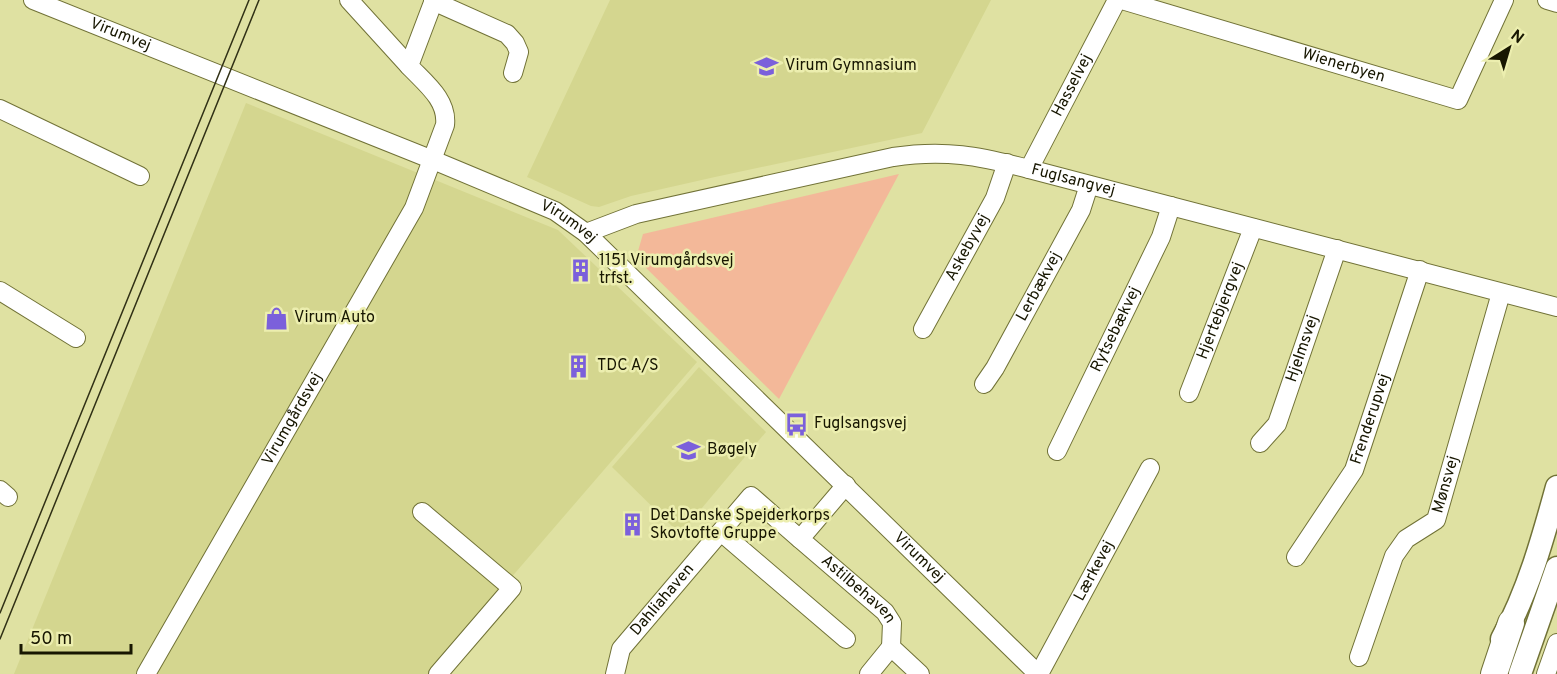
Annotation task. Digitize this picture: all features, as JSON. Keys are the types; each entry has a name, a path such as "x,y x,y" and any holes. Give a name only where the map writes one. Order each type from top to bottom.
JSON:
{"highway":[{"path":"1494,674 1511,623"}],"main road":[{"path":"1482,674 1511,623 1542,544 1557,487"},
{"path":"1520,674 1557,568"}],"street":[{"name":"Virumvej","path":"33,0 555,211 586,233 1038,674"},
{"path":"349,0 409,66 434,1 507,34 519,52 513,73"},
{"name":"Hasselvej","path":"1029,169 1117,0"},
{"name":"Wienerbyen","path":"1122,0 1458,100 1504,0"},
{"path":"1546,0 1557,3"},
{"name":"Virumgårdsvej","path":"146,674 414,208 433,160 446,116 439,99 409,66"},
{"path":"0,109 140,176"},
{"name":"Fuglsangvej","path":"586,233 636,214 893,157 919,153 948,153 1007,163 1557,307"},
{"name":"Askebyvej","path":"923,329 995,198 1007,163"},
{"name":"Lerbækvej","path":"984,384 1081,210 1089,185"},
{"name":"Rytsebækvej","path":"1057,451 1161,237 1171,206"},
{"name":"Hjertebjergvej","path":"1189,393 1253,228"},
{"name":"Hjelmsvej","path":"1260,443 1277,424 1337,249"},
{"name":"Frenderupvej","path":"1296,557 1354,470 1420,270"},
{"path":"0,291 76,338"},
{"name":"Mønsvej","path":"1359,657 1394,556 1406,539 1436,520 1501,293"},
{"name":"Lærkevej","path":"1038,674 1150,468"},
{"path":"801,539 846,485"},
{"name":"Dahliahaven","path":"615,674 621,649 751,496 801,539"},
{"path":"422,512 513,588 438,674"},
{"path":"721,532 846,639"},
{"name":"Astilbehaven","path":"801,539 885,612 892,623 891,647 920,674"},
{"path":"1546,674 1557,643"},
{"path":"869,674 891,647"}],"shaded area":[{"name":"Virum Gymnasium","path":"610,0 991,0 922,133 631,196 599,207 591,206 527,177"},
{"path":"246,103 558,230 697,362 428,674 14,674"},
{"path":"899,174 779,399 636,258 643,234"},
{"name":"Bøgely","path":"699,367 766,432 680,534 612,467"}],"tram line":[{"path":"0,613 249,0"},
{"path":"0,639 259,0"}],"place":[{"name":"Virum Gymnasium","path":"767,66"},
{"name":"1151 Virumgårdsvej trfst.","path":"581,270"},
{"name":"Virum Auto","path":"276,318"},
{"name":"TDC A/S","path":"579,366"},
{"name":"Fuglsangsvej","path":"796,424"},
{"name":"Bøgely","path":"689,450"},
{"name":"Det Danske Spejderkorps Skovtofte Gruppe","path":"632,525"}]}
